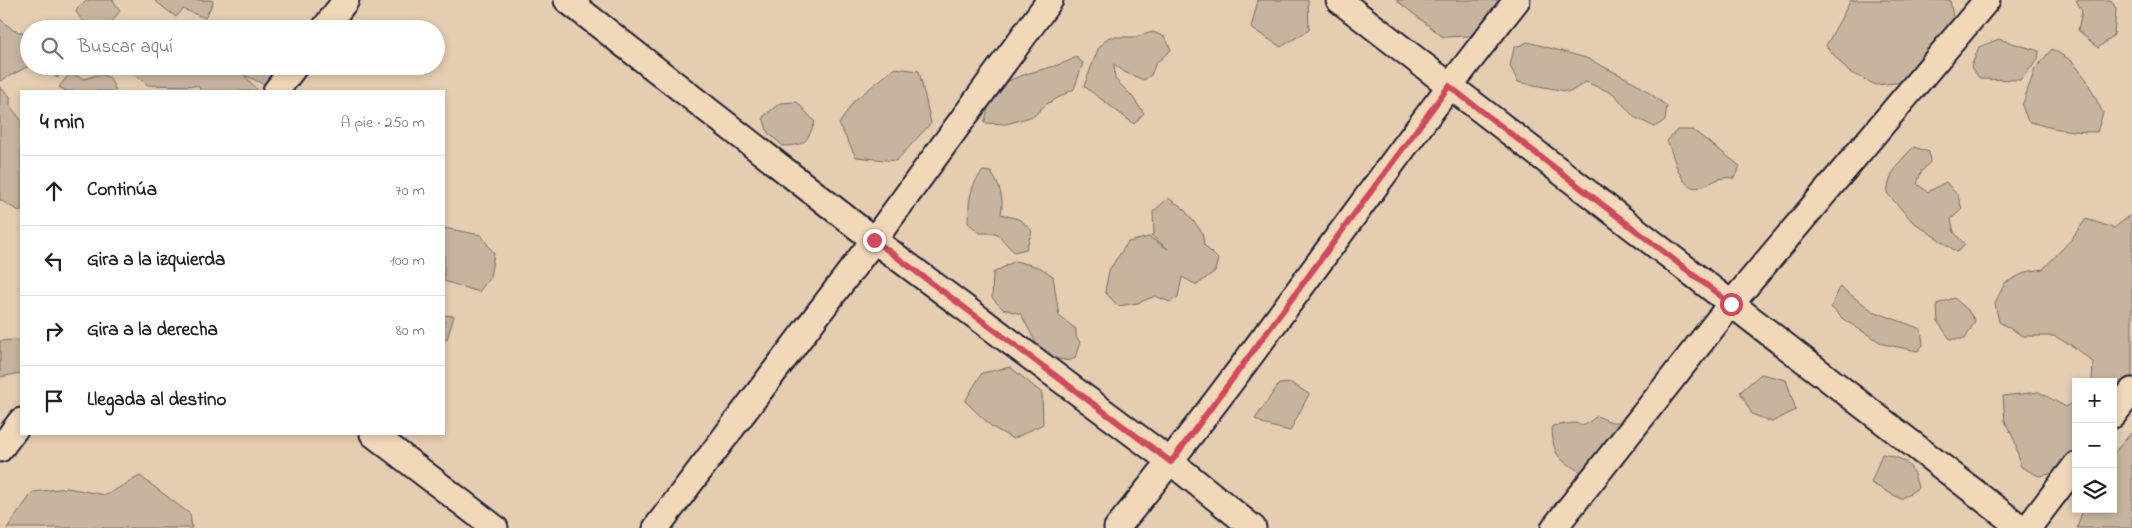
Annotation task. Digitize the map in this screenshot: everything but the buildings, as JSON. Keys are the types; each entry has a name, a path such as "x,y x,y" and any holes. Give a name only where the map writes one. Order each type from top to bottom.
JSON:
{"street":[{"path":"331,20 346,0"},
{"path":"567,0 874,240 1171,462 1253,528"},
{"path":"656,528 874,240 1050,0"},
{"path":"1339,0 2021,528"},
{"path":"1117,528 1171,462 1449,86 1517,0"},
{"path":"1554,528 1731,304 1987,0"},
{"path":"277,90 288,75"},
{"path":"2117,410 2132,390"},
{"path":"0,448 20,422"},
{"path":"374,435 495,528"},
{"path":"2028,528 2074,468"}],"shaded area":[{"path":"89,0 113,0 120,11 113,20 82,20 76,12 79,6"},
{"path":"154,0 212,0 213,3 205,18 183,9 176,17"},
{"path":"1258,0 1308,0 1309,30 1281,47 1251,28"},
{"path":"1396,0 1507,0 1499,11 1470,36 1443,37"},
{"path":"1851,0 1950,0 1954,22 1905,82 1876,85 1849,72 1826,46"},
{"path":"2076,0 2111,0 2116,9 2114,35 2098,48 2078,30 2082,11"},
{"path":"0,19 13,30 20,32 20,71 0,81"},
{"path":"1153,32 1165,37 1171,50 1156,63 1151,75 1144,80 1124,72 1114,64 1115,79 1131,95 1144,113 1134,124 1084,86 1098,49 1109,37 1135,37"},
{"path":"1999,39 2039,51 2038,60 2020,80 1980,79 1971,67 1979,47"},
{"path":"1528,42 1586,58 1636,83 1667,106 1665,120 1655,127 1634,117 1614,94 1586,82 1570,92 1518,82 1510,66 1514,48"},
{"path":"2052,49 2072,61 2086,79 2103,113 2097,132 2062,130 2028,121 2022,106 2035,69"},
{"path":"1076,57 1083,63 1074,89 1045,105 1034,116 1006,124 984,123 992,97 1004,84 1023,75 1067,62"},
{"path":"895,68 919,71 931,123 896,161 856,157 839,124 854,101"},
{"path":"68,75 75,75 84,79 102,75 110,78 116,90 64,90 59,87"},
{"path":"135,75 244,75 257,90 200,90 198,86 148,85"},
{"path":"244,75 276,75 272,88"},
{"path":"0,87 10,96 10,106 20,119 20,211 0,200"},
{"path":"797,102 815,122 804,142 783,146 768,133 763,117 780,103"},
{"path":"1677,130 1693,130 1740,166 1734,178 1719,179 1700,187 1693,187 1687,184 1679,171 1667,141"},
{"path":"1914,147 1929,152 1930,162 1921,172 1917,184 1928,192 1946,182 1958,196 1962,209 1951,219 1954,232 1965,245 1957,252 1912,221 1887,193 1890,179 1896,167"},
{"path":"983,171 991,172 999,187 1002,197 1001,214 1021,220 1032,231 1026,249 1014,252 996,233 980,233 968,223 972,189"},
{"path":"1168,198 1182,207 1202,232 1204,245 1218,259 1215,271 1197,285 1182,277 1178,297 1170,302 1155,296 1138,303 1118,306 1105,292 1109,270 1128,242 1149,237 1168,249 1151,235 1154,233 1153,212"},
{"path":"2132,214 2132,376 2117,400 2117,378 2092,378 2093,362 2071,345 2054,336 2023,336 1999,322 1995,303 2005,283 2026,272 2043,269 2070,241 2086,219 2114,228"},
{"path":"445,228 481,235 494,254 490,277 479,292 445,281"},
{"path":"1015,261 1039,267 1053,276 1059,316 1076,329 1076,337 1080,342 1075,358 1069,361 1043,356 1044,352 1037,345 1021,314 1003,309 992,298 993,273"},
{"path":"1840,287 1873,311 1921,329 1923,345 1918,351 1883,344 1843,319 1831,307"},
{"path":"1954,298 1968,310 1975,321 1965,339 1950,339 1938,322 1937,304"},
{"path":"445,315 454,316 445,340"},
{"path":"0,341 20,341 20,373 0,377"},
{"path":"1010,367 1042,393 1043,424 1013,439 992,427 965,401 982,373"},
{"path":"1761,374 1786,380 1796,410 1772,422 1752,414 1740,392"},
{"path":"1291,383 1309,394 1290,431 1266,425 1255,419 1279,384"},
{"path":"2039,392 2066,407 2072,403 2072,456 2056,473 2039,476 2021,467 2015,442 2005,421 2003,396"},
{"path":"1597,416 1611,422 1625,422 1583,473 1567,464 1558,456 1555,450 1552,426 1574,423 1585,425"},
{"path":"2132,432 2132,528 2077,528 2082,513 2117,513 2117,449"},
{"path":"1882,454 1898,458 1908,464 1914,473 1918,488 1901,499 1871,483"},
{"path":"140,476 190,514 192,528 7,528 33,492 67,488 106,495"}],"route":[{"path":"874,240 1171,462 1449,86 1731,304"}]}
